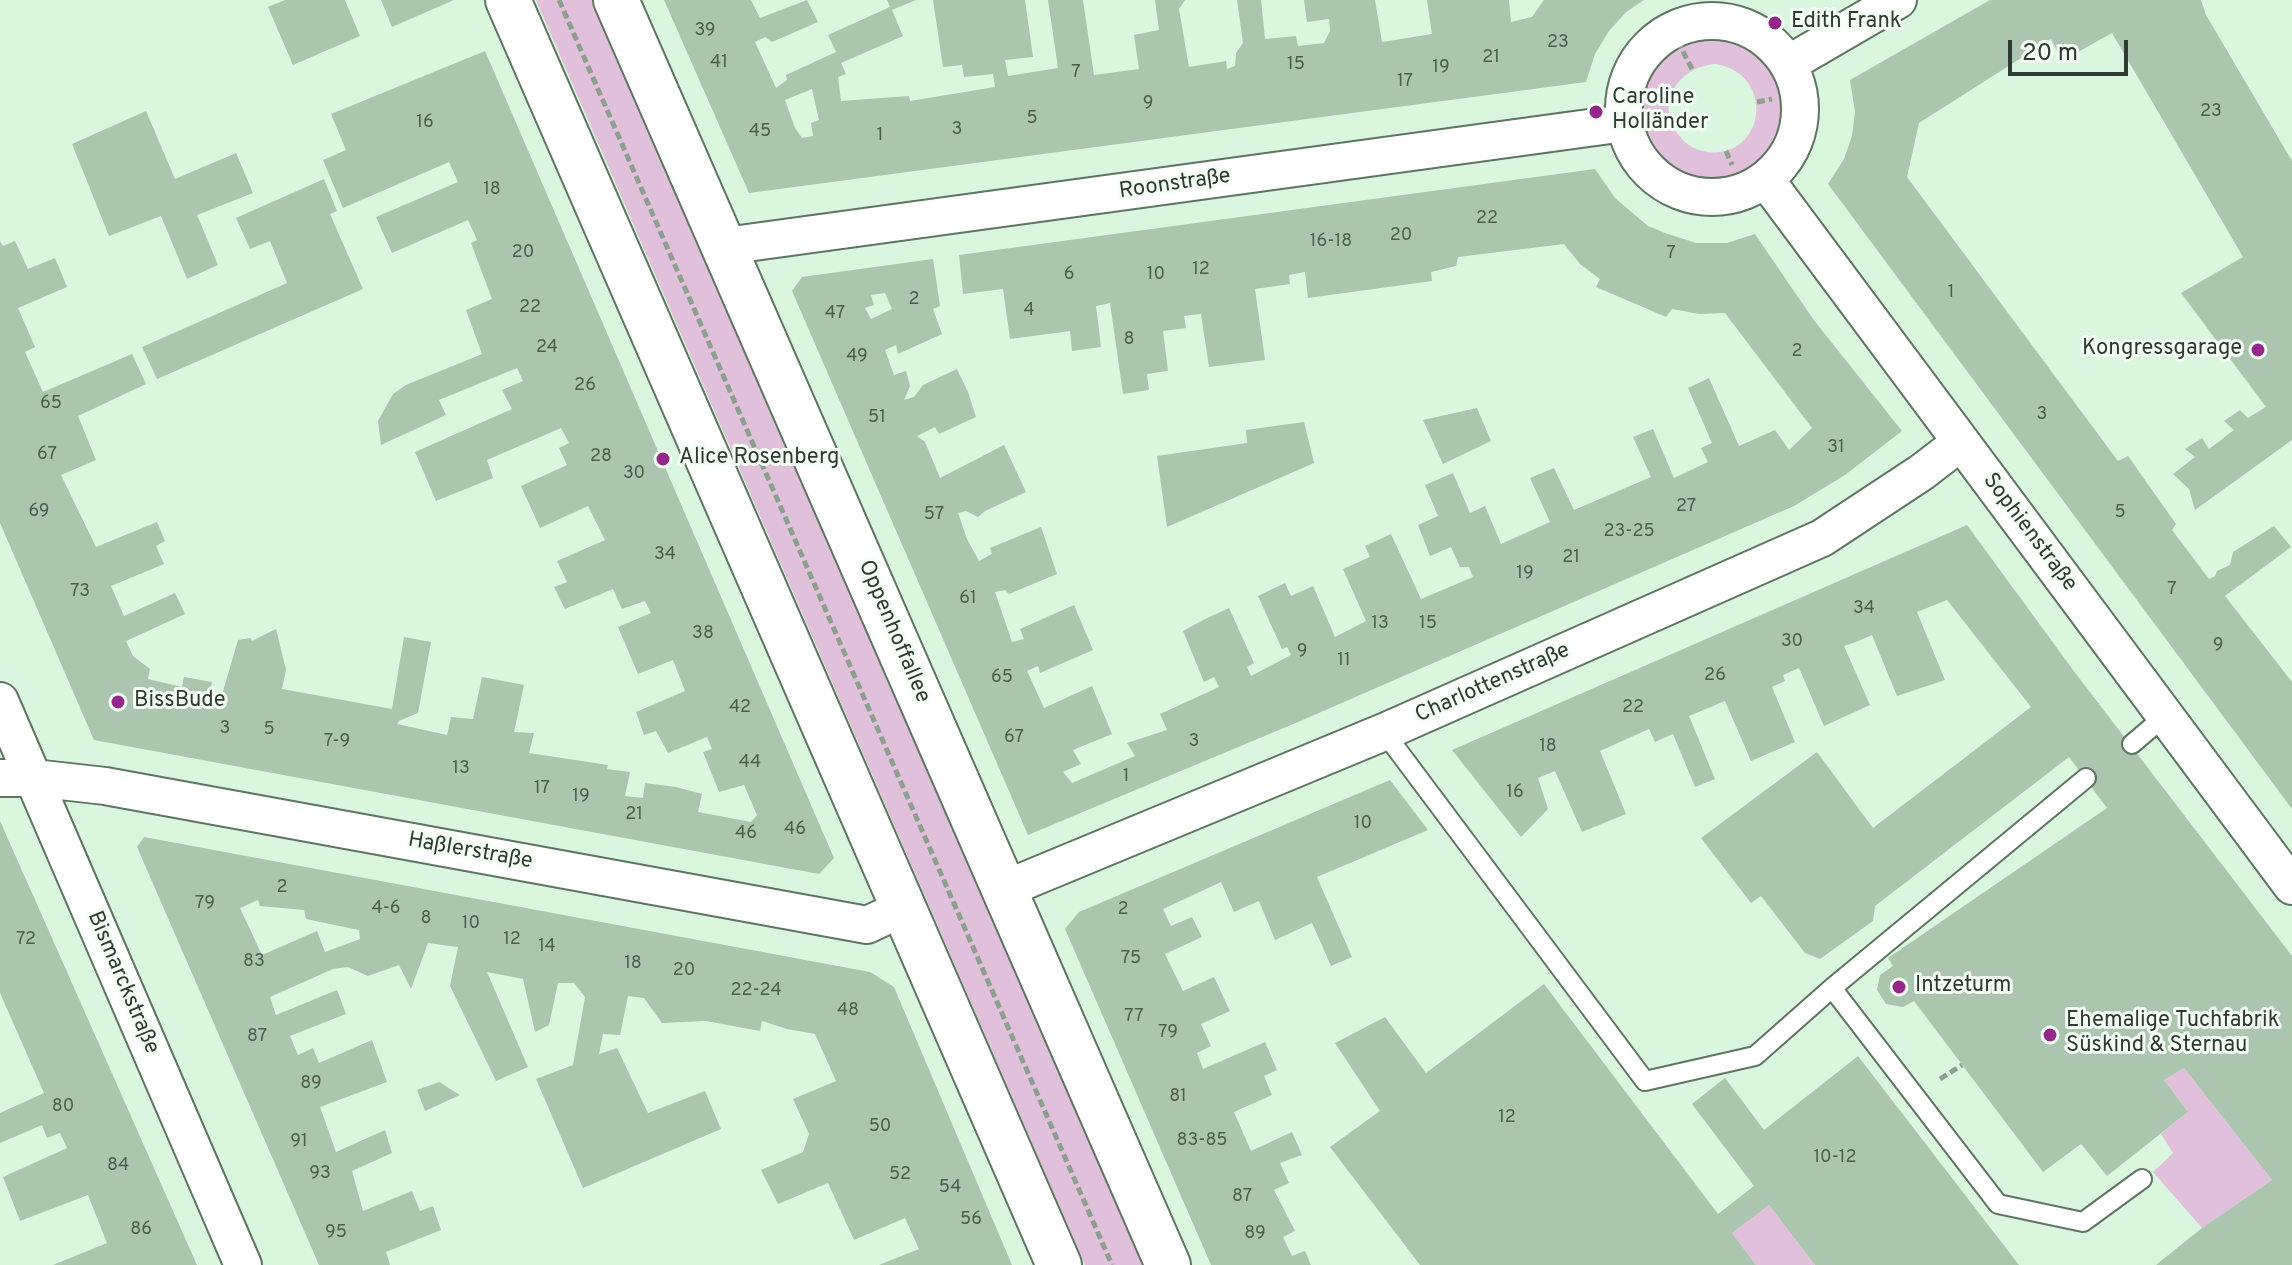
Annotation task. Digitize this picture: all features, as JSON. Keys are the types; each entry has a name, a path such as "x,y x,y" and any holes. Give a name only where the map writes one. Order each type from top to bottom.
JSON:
{"street":[{"path":"508,0 1059,1265"},
{"name":"Oppenhoffallee","path":"616,0 1168,1265"},
{"path":"1788,64 1898,0"},
{"path":"1692,17 1728,22 1752,30 1773,44 1788,64 1800,94 1798,131 1790,151 1766,180 1743,192 1710,198 1682,192 1657,178 1642,163 1632,146 1625,123 1624,99 1630,75 1657,39 1692,17"},
{"name":"Roonstraße","path":"725,246 1625,123"},
{"name":"Sophienstraße","path":"1766,180 2292,886"},
{"name":"Charlottenstraße","path":"1005,889 1384,732 1822,538 1922,472 1961,442"},
{"name":"Bismarckstraße","path":"0,701 17,778 243,1265"},
{"name":"Haßlerstraße","path":"17,778 105,786 867,925 903,908"}],"lane":[{"path":"2132,744 2165,716"},
{"path":"1384,732 1645,1081 1755,1056 1832,988 2086,778"},
{"path":"1832,988 1998,1204 2083,1222 2142,1179"}],"path":[{"path":"559,0 1112,1265"},
{"path":"1692,17 1692,69"},
{"path":"980,965 1028,945"}],"shaded area":[{"path":"536,0 592,0 1145,1265 1085,1265"},
{"path":"1717,34 1750,46 1771,66 1783,90 1785,117 1778,142 1763,163 1741,178 1712,182 1681,174 1659,157 1645,134 1641,108 1645,82 1660,59 1683,42","holes":["1716,64 1736,71 1748,83 1755,99 1756,115 1751,130 1741,143 1727,151 1707,152 1690,146 1677,133 1671,121 1670,97 1675,87 1682,78 1703,66"]},
{"path":"2184,1068 2272,1180 2202,1228 2153,1172 2173,1153 2161,1134 2188,1112 2164,1080"},
{"path":"1769,1205 1815,1265 1756,1265 1732,1233"}],"building":[{"path":"285,0 345,0 360,36 293,65 268,7"},
{"path":"381,0 454,0 392,27"},
{"path":"664,0 751,0 760,18 807,0 818,22 772,42 765,37 755,42 776,88 787,80 786,75 836,52 828,35 890,7 887,0 916,0 892,10 903,36 841,63 846,74 838,77 841,101 909,96 910,101 995,87 993,74 964,77 962,65 943,67 933,0 1025,0 1033,57 1005,60 1008,76 1058,68 1048,0 1083,0 1094,75 1139,69 1134,35 1159,30 1155,0 1185,0 1179,9 1189,67 1226,61 1227,69 1235,66 1236,53 1243,43 1237,0 1261,0 1265,39 1296,36 1298,46 1324,43 1330,31 1329,19 1307,22 1304,0 1375,0 1382,42 1432,34 1427,0 1509,0 1511,22 1532,17 1544,0 1644,0 1626,12 1609,31 1595,54 1586,82 749,193","holes":["812,89 819,120 811,123 813,136 802,138 785,100"]},
{"path":"1990,0 2201,0 2206,15 2292,161 2292,440 2195,510 2189,489 2173,474 2195,457 2185,449 2202,438 2209,449 2234,430 2224,421 2240,410 2248,418 2266,407 2181,293 2243,257 2112,33 2062,61 2051,39 1919,123 1907,177 2118,461 2128,456 2176,524 2172,530 2209,579 2230,565 2233,552 2274,526 2291,547 2225,596 2292,682 2292,809 1828,184 1844,159 1852,136 1855,112 1850,80"},
{"path":"485,51 834,858 819,874 94,740 0,523 0,241 3,246 15,241 28,269 55,258 67,287 18,308 35,347 25,352 43,392 132,354 146,384 78,416 96,460 61,475 96,547 157,522 165,541 156,546 164,564 111,586 124,616 175,593 185,614 126,641 133,656 150,669 148,679 182,687 184,677 212,682 209,697 221,698 238,640 250,638 252,641 276,629 286,670 282,689 392,709 404,637 431,642 418,713 397,724 447,735 451,717 473,719 482,677 524,685 514,732 534,733 529,753 608,765 607,769 630,772 625,796 643,798 645,783 676,787 702,794 698,812 751,822 757,815 744,785 719,792 703,752 712,749 707,737 668,753 656,731 644,735 636,712 685,691 673,660 638,674 618,627 651,613 645,601 622,609 613,589 565,609 554,587 567,582 557,561 605,540 588,506 540,528 521,486 567,465 559,448 569,443 561,428 487,460 493,478 436,501 415,452 512,409 502,390 523,381 517,368 439,400 446,415 381,445 378,421 393,394 406,385 482,354 466,310 492,299 471,243 477,240 468,220 392,253 376,217 458,182 449,162 343,208 323,160 346,150 331,114"},
{"path":"146,111 175,179 236,153 253,193 197,215 218,265 187,279 161,216 109,236 72,144"},
{"path":"1595,169 1615,198 1648,226 1665,233 1696,243 1727,243 1755,234 1813,319 1902,431 1845,475 1794,506 1298,722 1028,835 792,291 802,277 933,259 940,306 933,309 942,334 898,354 896,345 885,350 894,375 906,371 910,386 904,400 914,397 923,385 957,369 968,392 976,417 939,434 935,427 917,436 925,442 940,478 1004,445 1026,492 978,517 966,511 958,513 979,561 992,554 990,548 1041,527 1057,574 1009,594 1005,590 995,592 1012,642 1024,639 1020,629 1074,605 1093,650 1040,673 1038,666 1027,671 1044,708 1092,686 1112,734 1073,750 1081,764 1063,772 1072,783 1135,756 1127,743 1167,730 1160,714 1219,687 1214,677 1204,682 1183,631 1205,619 1229,608 1254,663 1247,667 1251,676 1291,655 1287,647 1282,649 1258,596 1285,583 1291,596 1313,586 1335,637 1366,621 1343,569 1370,557 1365,546 1391,534 1421,599 1473,577 1469,567 1460,567 1451,547 1430,556 1418,525 1438,516 1425,485 1453,473 1470,513 1485,506 1501,544 1550,522 1530,478 1554,468 1574,510 1651,477 1633,437 1653,429 1674,478 1708,462 1701,448 1712,443 1688,388 1709,378 1739,446 1775,430 1789,450 1812,428 1725,313 1699,314 1672,309 1666,317 1596,287 1600,279 1580,264 1564,244 1458,257 1456,266 1431,272 1432,281 1308,298 1305,272 1289,275 1290,284 1255,289 1265,360 1209,367 1201,314 1184,316 1186,328 1163,331 1168,371 1147,374 1149,390 1123,394 1110,303 1096,306 1101,347 1072,351 1070,331 1010,339 1003,289 963,294 959,255","holes":["885,293 892,309 871,319 865,308 874,305 871,295"]},
{"path":"324,179 337,211 330,214 363,289 157,379 142,347 287,283 270,241 250,249 236,218"},
{"path":"1477,408 1491,441 1443,464 1423,420"},
{"path":"1304,422 1314,463 1167,527 1157,456 1247,443 1246,430"},
{"path":"1967,525 2073,670 2292,956 2292,1265 2156,1265 2202,1228 2272,1180 2184,1068 2164,1080 2188,1112 2107,1176 2081,1144 2043,1172 1914,1001 1903,1007 1886,1004 1877,990 1880,975 1893,966 1888,958 2107,808 2069,757 1875,906 1873,921 1820,959 1805,953 1761,896 1751,903 1701,838 1817,752 1873,828 2031,707 1947,600 1917,612 1945,680 1897,696 1872,635 1844,646 1870,705 1824,726 1799,668 1783,675 1785,681 1772,687 1795,742 1751,761 1725,701 1689,716 1715,779 1695,787 1673,734 1655,742 1649,729 1600,751 1626,814 1582,832 1555,771 1538,778 1548,809 1521,837 1452,750"},
{"path":"1390,780 1428,830 1317,877 1352,957 1331,966 1312,923 1275,940 1259,901 1234,912 1221,882 1163,909 1171,926 1192,917 1202,937 1165,954 1183,991 1214,977 1230,1011 1201,1024 1211,1046 1197,1053 1203,1069 1265,1042 1277,1070 1264,1076 1272,1095 1234,1112 1251,1151 1292,1132 1302,1155 1280,1163 1289,1183 1274,1190 1295,1231 1283,1237 1292,1256 1305,1251 1311,1265 1211,1265 1065,929 1079,912"},
{"path":"0,821 197,1265 53,1265 107,1243 88,1195 20,1221 3,1177 67,1148 60,1133 47,1138 42,1125 0,1143 0,1113 44,1093 0,993"},
{"path":"144,837 870,972 894,987 1012,1265 879,1265 919,1249 905,1218 854,1240 828,1183 778,1204 761,1170 803,1152 809,1134 793,1099 836,1081 815,1034 762,1021 760,1031 706,1021 662,1023 644,998 628,996 620,1035 603,1034 599,1054 617,1048 648,1113 705,1091 721,1129 583,1188 536,1079 573,1065 585,997 574,983 558,983 549,1025 535,1032 523,979 487,972 528,1067 496,1081 450,986 458,947 428,943 411,989 399,965 368,976 348,967 333,969 270,997 276,1015 337,990 346,1014 290,1036 298,1055 313,1048 319,1063 372,1040 387,1082 320,1107 336,1152 385,1130 392,1153 352,1171 363,1211 412,1191 420,1211 433,1206 441,1230 386,1252 390,1265 319,1265 137,847","holes":["258,900 260,906 304,910 306,919 359,930 360,939 325,952 317,931 262,955 240,908"]},
{"path":"1544,984 1718,1214 1754,1186 1692,1104 1725,1078 1764,1130 1858,1056 2019,1265 1815,1265 1769,1205 1732,1233 1756,1265 1420,1265 1330,1147 1380,1111 1335,1043 1385,1017 1426,1073"},
{"path":"439,1082 460,1095 425,1111 417,1090"}],"place":[{"name":"Edith Frank","path":"1775,23"},
{"name":"Caroline Holländer","path":"1596,112"},
{"name":"Kongressgarage","path":"2258,350"},
{"name":"Alice Rosenberg","path":"663,459"},
{"name":"BissBude","path":"118,702"},
{"name":"Intzeturm","path":"1899,987"},
{"name":"Ehemalige Tuchfabrik Süskind & Sternau","path":"2050,1035"}]}
